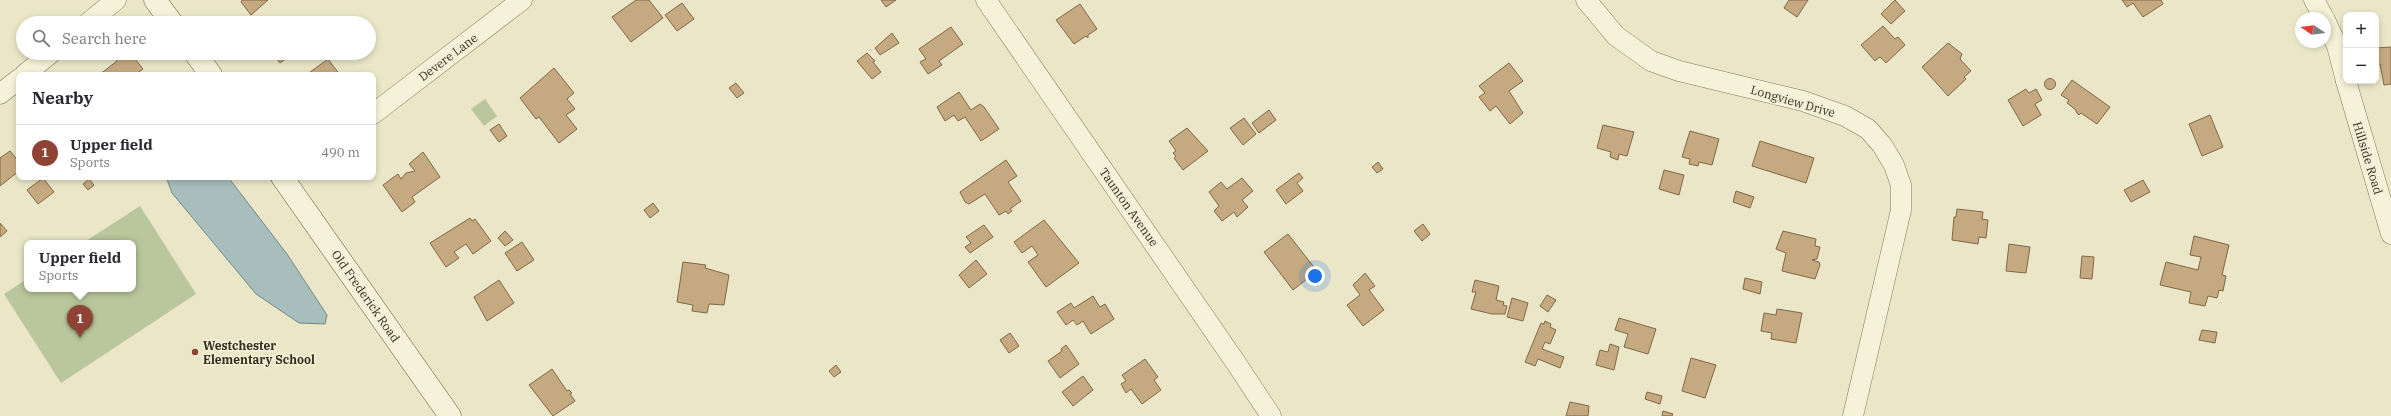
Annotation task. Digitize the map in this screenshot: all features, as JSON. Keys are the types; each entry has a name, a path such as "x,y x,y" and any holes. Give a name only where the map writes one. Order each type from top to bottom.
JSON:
{"street":[{"path":"97,16 116,0"},
{"path":"155,0 167,16"},
{"name":"Devere Lane","path":"376,112 522,0"},
{"name":"Taunton Avenue","path":"986,0 1232,356 1270,416"},
{"name":"Longview Drive","path":"1586,0 1616,36 1652,61 1679,72 1803,101 1838,114 1868,129 1882,145 1894,165 1901,185 1901,210 1853,416"},
{"name":"Hillside Road","path":"2314,0 2320,12"},
{"name":"Hillside Road","path":"2331,34 2337,46 2343,69"},
{"path":"28,72 42,60"},
{"path":"200,60 209,72"},
{"path":"0,94 16,81"},
{"name":"Hillside Road","path":"2347,84 2391,234"},
{"name":"Old Frederick Road","path":"287,180 450,416"}],"green space":[{"path":"485,99 497,116 484,126 471,109"},
{"path":"140,206 196,294 61,383 4,294 24,281 24,292 136,292 136,240 88,240"}],"water":[{"path":"167,180 230,180 287,254 327,315 325,324 299,323 256,294 172,193"}],"building":[{"path":"242,0 268,0 251,15 241,2"},
{"path":"636,0 649,0 663,18 631,42 612,17"},
{"path":"881,0 896,0 886,7"},
{"path":"1789,0 1808,0 1797,17 1784,8"},
{"path":"1895,0 1905,11 1891,24 1881,14"},
{"path":"2122,0 2161,0 2163,4 2143,17 2133,3 2127,7"},
{"path":"682,3 694,19 677,31 665,15"},
{"path":"1080,4 1097,29 1088,35 1088,38 1086,36 1074,44 1056,20"},
{"path":"1883,26 1895,39 1898,37 1905,45 1886,63 1880,57 1875,61 1861,45"},
{"path":"951,27 963,44 939,61 942,65 928,74 920,62 926,59 919,49"},
{"path":"892,33 899,43 880,55 875,48"},
{"path":"1948,43 1962,54 1960,59 1971,71 1964,77 1966,79 1948,96 1922,67"},
{"path":"2391,47 2391,84 2384,85 2379,64 2379,48"},
{"path":"867,53 875,61 873,62 881,72 872,79 857,61"},
{"path":"116,60 136,60 143,69 139,72 103,72 117,61"},
{"path":"329,60 338,72 310,72"},
{"path":"1509,63 1523,81 1509,91 1523,113 1510,124 1496,106 1490,111 1479,97 1485,93 1479,86"},
{"path":"554,68 574,93 567,99 575,109 566,115 577,129 559,143 539,117 536,119 520,98"},
{"path":"2048,79 2052,79 2054,80 2054,88 2048,89 2045,86 2045,82"},
{"path":"2072,80 2110,107 2097,124 2081,113 2079,115 2076,110 2067,103 2069,100 2061,95"},
{"path":"736,83 744,93 737,98 729,88"},
{"path":"2026,89 2029,93 2036,89 2042,100 2035,104 2041,115 2023,126 2008,100"},
{"path":"959,92 971,110 980,104 984,107 999,129 981,141 965,117 958,121 954,115 945,121 937,107"},
{"path":"1269,110 1276,120 1259,133 1252,123"},
{"path":"2210,115 2223,147 2202,156 2189,124"},
{"path":"1244,118 1256,134 1243,145 1230,128"},
{"path":"499,124 507,136 499,142 490,130"},
{"path":"1603,125 1634,132 1627,156 1619,154 1618,160 1610,157 1611,152 1597,148"},
{"path":"1187,128 1208,151 1183,170 1174,158 1176,156 1173,153 1176,151 1169,141"},
{"path":"1690,131 1719,139 1712,165 1699,162 1698,166 1689,164 1690,159 1682,157"},
{"path":"1760,141 1814,158 1806,183 1752,166"},
{"path":"10,151 16,158 16,173 0,186 0,158"},
{"path":"423,152 440,177 412,197 415,202 402,212 383,185 398,174 401,179 406,173 415,171 409,164"},
{"path":"1006,160 1017,176 1008,182 1021,201 1010,209 1012,211 1008,214 1006,211 999,215 985,194 969,204 965,202 960,192"},
{"path":"1378,162 1383,169 1377,173 1372,167"},
{"path":"1664,170 1684,175 1679,195 1659,189"},
{"path":"1299,173 1303,178 1297,183 1303,191 1286,204 1276,190"},
{"path":"1242,178 1253,191 1242,200 1248,207 1237,217 1234,212 1222,221 1214,211 1219,206 1209,192 1221,182 1227,189"},
{"path":"40,180 45,180 54,192 38,204 27,190"},
{"path":"90,180 94,185 88,190 83,184"},
{"path":"2143,180 2150,192 2131,202 2124,190"},
{"path":"1736,191 1754,197 1750,208 1733,202"},
{"path":"653,203 659,211 650,218 644,210"},
{"path":"1957,209 1983,212 1982,219 1988,220 1986,238 1979,237 1978,244 1952,240 1954,217 1956,217"},
{"path":"470,218 472,221 475,219 491,241 473,254 466,244 454,252 459,258 446,267 430,243"},
{"path":"1044,220 1079,263 1046,287 1028,262 1038,255 1032,246 1022,253 1014,242"},
{"path":"0,223 7,231 0,237"},
{"path":"1423,224 1430,234 1422,241 1414,231"},
{"path":"984,225 993,237 970,253 965,247 971,243 966,237"},
{"path":"505,231 513,240 505,246 498,238"},
{"path":"1783,231 1816,239 1815,246 1820,247 1817,259 1812,260 1819,262 1820,265 1815,279 1782,271 1786,253 1776,249"},
{"path":"1288,234 1317,271 1293,290 1264,252"},
{"path":"2194,236 2229,245 2222,275 2226,276 2223,291 2219,290 2217,298 2208,296 2205,306 2189,303 2191,292 2160,285 2166,262 2198,270 2201,257 2190,255"},
{"path":"522,242 534,260 517,271 505,253"},
{"path":"2009,244 2030,247 2026,273 2006,271"},
{"path":"2082,256 2094,257 2092,279 2080,278"},
{"path":"976,260 987,274 969,288 959,275"},
{"path":"683,262 706,265 705,268 729,275 724,305 709,304 707,313 692,311 693,305 677,302"},
{"path":"1365,273 1375,286 1369,290 1384,310 1363,326 1347,305 1360,295 1353,285"},
{"path":"1745,278 1762,282 1760,294 1743,289"},
{"path":"499,280 514,303 487,321 474,297"},
{"path":"1475,280 1499,286 1496,300 1504,302 1503,305 1507,306 1505,314 1492,314 1471,309 1476,292 1472,292"},
{"path":"1547,295 1556,300 1548,312 1540,306"},
{"path":"1093,296 1100,307 1105,304 1114,319 1091,334 1083,321 1077,325 1073,320 1066,325 1057,312 1071,303 1074,308"},
{"path":"1512,298 1528,303 1523,321 1507,317"},
{"path":"1777,309 1802,313 1796,343 1771,339 1772,333 1761,331 1764,313 1776,315"},
{"path":"1619,318 1656,329 1648,354 1624,347 1628,334 1615,330"},
{"path":"1545,321 1551,324 1550,327 1556,330 1550,344 1545,342 1542,349 1564,357 1560,368 1538,359 1535,366 1525,362 1541,323 1544,324"},
{"path":"2202,330 2217,332 2215,343 2199,340"},
{"path":"1010,333 1019,346 1009,353 1000,340"},
{"path":"1610,344 1619,347 1614,370 1596,365 1600,350 1608,352"},
{"path":"1066,345 1079,364 1060,378 1048,361 1062,351 1061,349"},
{"path":"1691,358 1716,365 1705,398 1682,391"},
{"path":"1145,359 1158,377 1154,380 1161,390 1142,404 1131,389 1126,393 1121,384 1126,381 1122,375"},
{"path":"836,365 841,372 834,377 829,371"},
{"path":"552,369 567,391 569,390 572,393 570,394 575,401 553,416 529,385"},
{"path":"1083,376 1093,390 1073,406 1062,392"},
{"path":"1647,392 1662,396 1660,404 1645,399"},
{"path":"1570,402 1589,406 1588,416 1566,416"},
{"path":"1663,411 1673,414 1672,416 1662,416"}],"place":[{"name":"Upper field","path":"80,338"},
{"name":"Westchester Elementary School","path":"195,352"}]}
